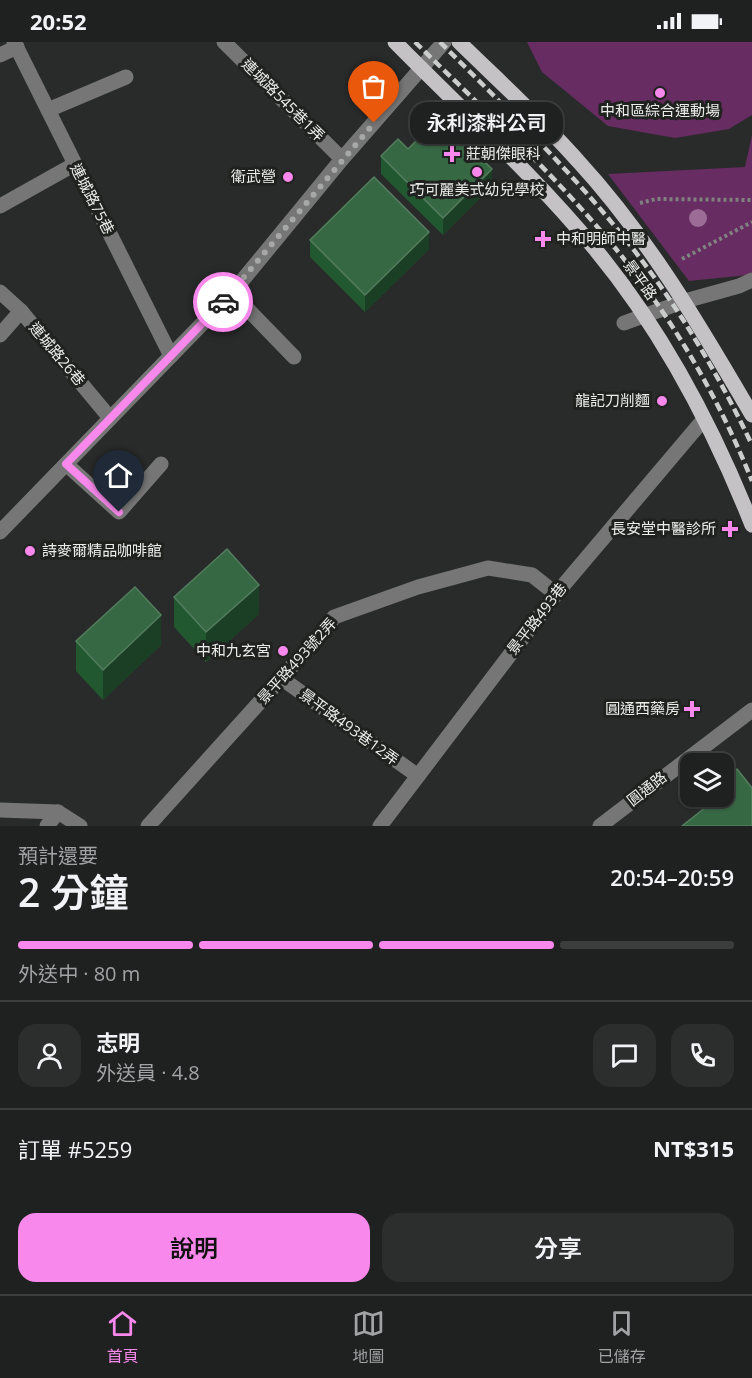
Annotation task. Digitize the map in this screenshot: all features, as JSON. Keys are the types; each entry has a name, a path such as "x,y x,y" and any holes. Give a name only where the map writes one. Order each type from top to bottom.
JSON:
{"main road":[{"name":"景平路","path":"395,42 536,182 628,291 685,382 739,491 752,525"},
{"name":"景平路","path":"459,42 578,161 655,257 685,301 752,415"}],"street":[{"name":"連城路545巷1弄","path":"224,42 342,159"},
{"path":"1,528 232,293 342,159 444,42"},
{"path":"0,55 15,45"},
{"name":"連城路75巷","path":"15,45 171,356"},
{"path":"48,110 126,77"},
{"path":"0,206 75,164"},
{"path":"624,323 752,280"},
{"name":"連城路26巷","path":"0,292 21,311 111,418"},
{"path":"232,293 294,357"},
{"path":"0,335 21,311"},
{"name":"景平路493巷","path":"380,826 556,594 704,419"},
{"path":"66,464 119,512 161,465"},
{"name":"景平路493號2弄","path":"148,826 334,617 418,588 488,568 532,575 556,594"},
{"name":"景平路493巷12弄","path":"281,678 418,776"},
{"name":"圓通路","path":"600,826 752,710"},
{"path":"0,810 58,812 80,826"},
{"path":"47,826 58,812"}],"path":[{"path":"640,203 656,199 752,200 752,194"},
{"path":"682,259 752,222"}],"shaded area":[{"name":"中和區綜合運動場","path":"527,42 752,42 752,115 729,129 675,138 608,126 542,72"},
{"path":"752,135 752,272 748,275 689,281 608,174 745,167"}],"building":[{"path":"430,107 492,169 443,218 381,156 398,139 408,149 424,133 414,124"},
{"path":"374,177 429,232 365,295 310,240"},
{"path":"227,549 259,585 206,632 174,597"},
{"path":"135,587 161,615 103,670 76,641"},
{"path":"737,769 752,788 752,826 682,826 706,807 734,807 734,771"}],"railway":[{"path":"415,42 560,186 606,237 650,293 707,384 752,481"},
{"path":"440,42 554,157 638,255 692,334 752,445"}],"way so far":[{"path":"223,302 374,123"}],"place":[{"name":"中和區綜合運動場","path":"660,93"},
{"name":"永利漆料公司","path":"374,123"},
{"name":"莊朝傑眼科","path":"452,154"},
{"name":"巧可麗美式幼兒學校","path":"477,172"},
{"name":"衛武營","path":"288,177"},
{"name":"中和明師中醫","path":"543,239"},
{"name":"龍記刀削麵","path":"662,401"},
{"name":"長安堂中醫診所","path":"730,529"},
{"name":"詩麥爾精品咖啡館","path":"30,551"},
{"name":"中和九玄宮","path":"283,651"},
{"name":"圓通西藥房","path":"692,709"}],"route":[{"path":"119,512 66,464 223,302"}]}
